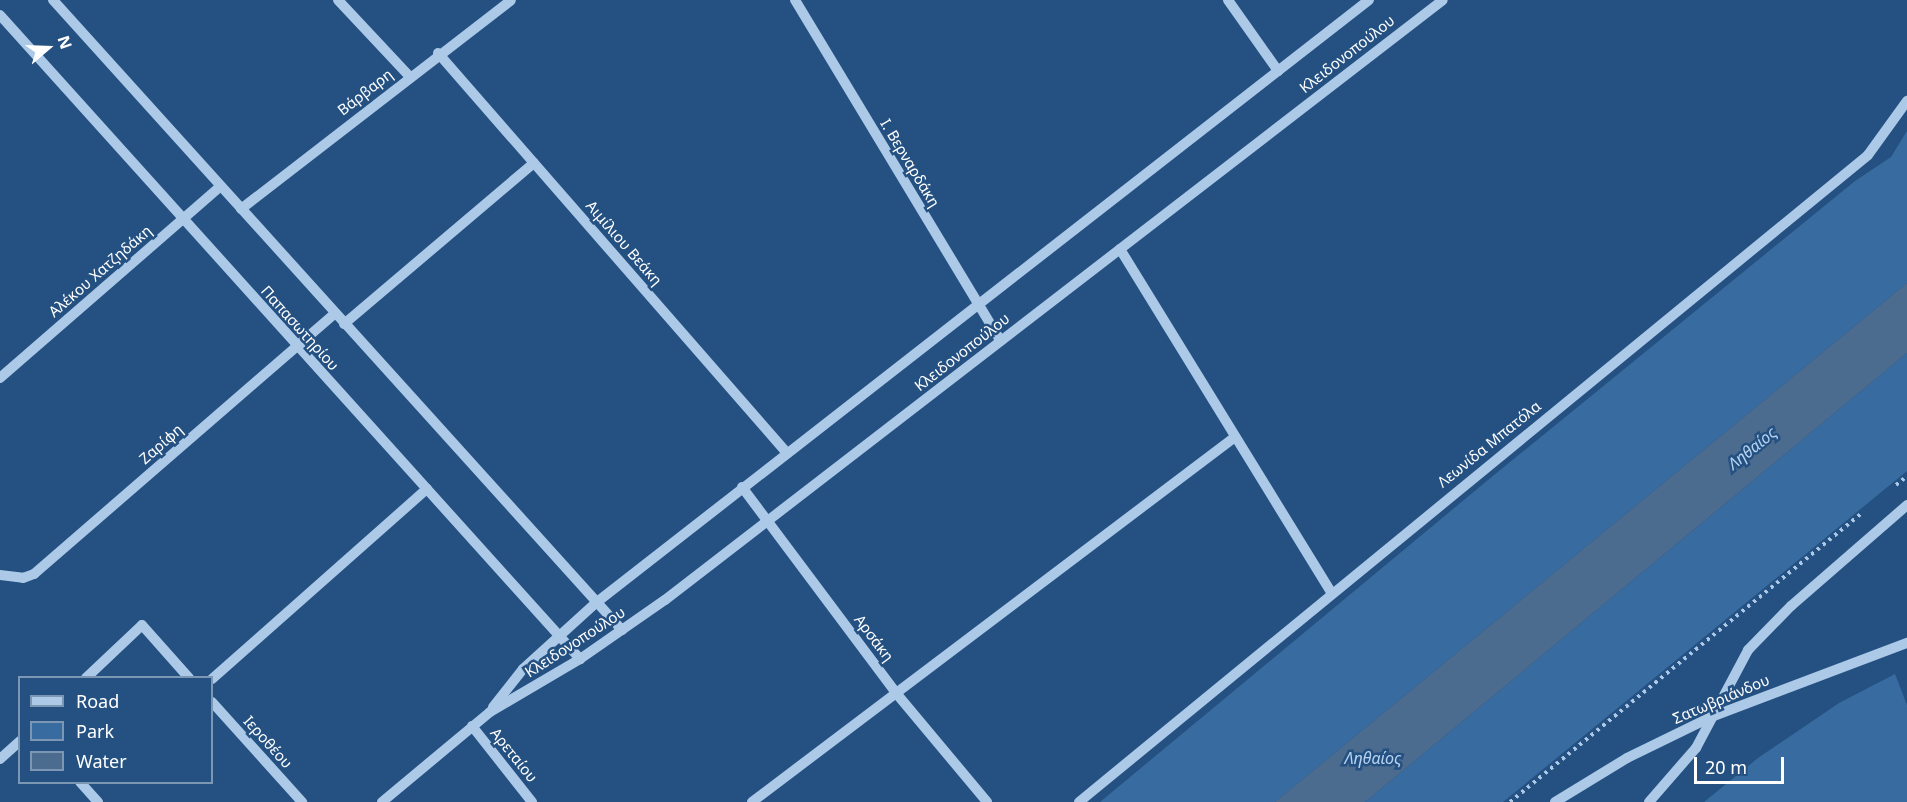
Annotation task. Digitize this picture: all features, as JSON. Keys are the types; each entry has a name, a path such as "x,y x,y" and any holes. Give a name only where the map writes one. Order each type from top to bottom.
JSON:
{"street":[{"path":"52,0 622,630"},
{"path":"338,0 409,76"},
{"name":"Βάρβαρη","path":"240,209 438,53 510,0"},
{"name":"Ι. Βερναρδάκη","path":"795,0 1001,341"},
{"path":"1228,0 1278,71"},
{"name":"Κλειδονοπούλου","path":"490,712 523,669 597,602 977,303 1369,0"},
{"name":"Κλειδονοπούλου","path":"382,802 490,712 580,659 768,521 1443,0"},
{"name":"Παπασωτηρίου","path":"0,15 580,659"},
{"name":"Αιμίλιου Βεάκη","path":"438,53 787,453"},
{"name":"Λεωνίδα Μπατόλα","path":"1080,802 1868,155 1907,100"},
{"path":"344,324 534,163"},
{"name":"Αλέκου Χατζηδάκη","path":"0,378 220,187"},
{"path":"1119,249 1332,593"},
{"name":"Ζαρίφη","path":"0,575 23,578 34,574 335,313"},
{"path":"752,802 1235,436"},
{"name":"Αρσάκη","path":"742,487 896,693 987,802"},
{"path":"213,678 427,489"},
{"path":"1649,802 1688,760 1736,668 1761,635 1907,505"},
{"path":"88,676 142,625 187,676"},
{"name":"Σατωβριάνδου","path":"1555,802 1627,758 1711,717 1907,642"},
{"name":"Ιεροθέου","path":"213,703 302,802"},
{"name":"Αρεταίου","path":"472,726 532,802"},
{"path":"0,759 18,743"},
{"path":"81,784 98,802"}],"path":[{"path":"1888,491 1907,476"},
{"path":"1510,802 1870,507"}],"green space":[{"path":"1907,131 1907,283 1275,802 1100,802 1488,480 1855,181 1891,157"},
{"path":"1907,353 1907,471 1503,802 1365,802"},
{"path":"1895,674 1907,705 1907,802 1704,802 1758,758 1839,703"}],"water":[{"name":"Ληθαίος","path":"1907,283 1907,353 1365,802 1275,802"}]}
